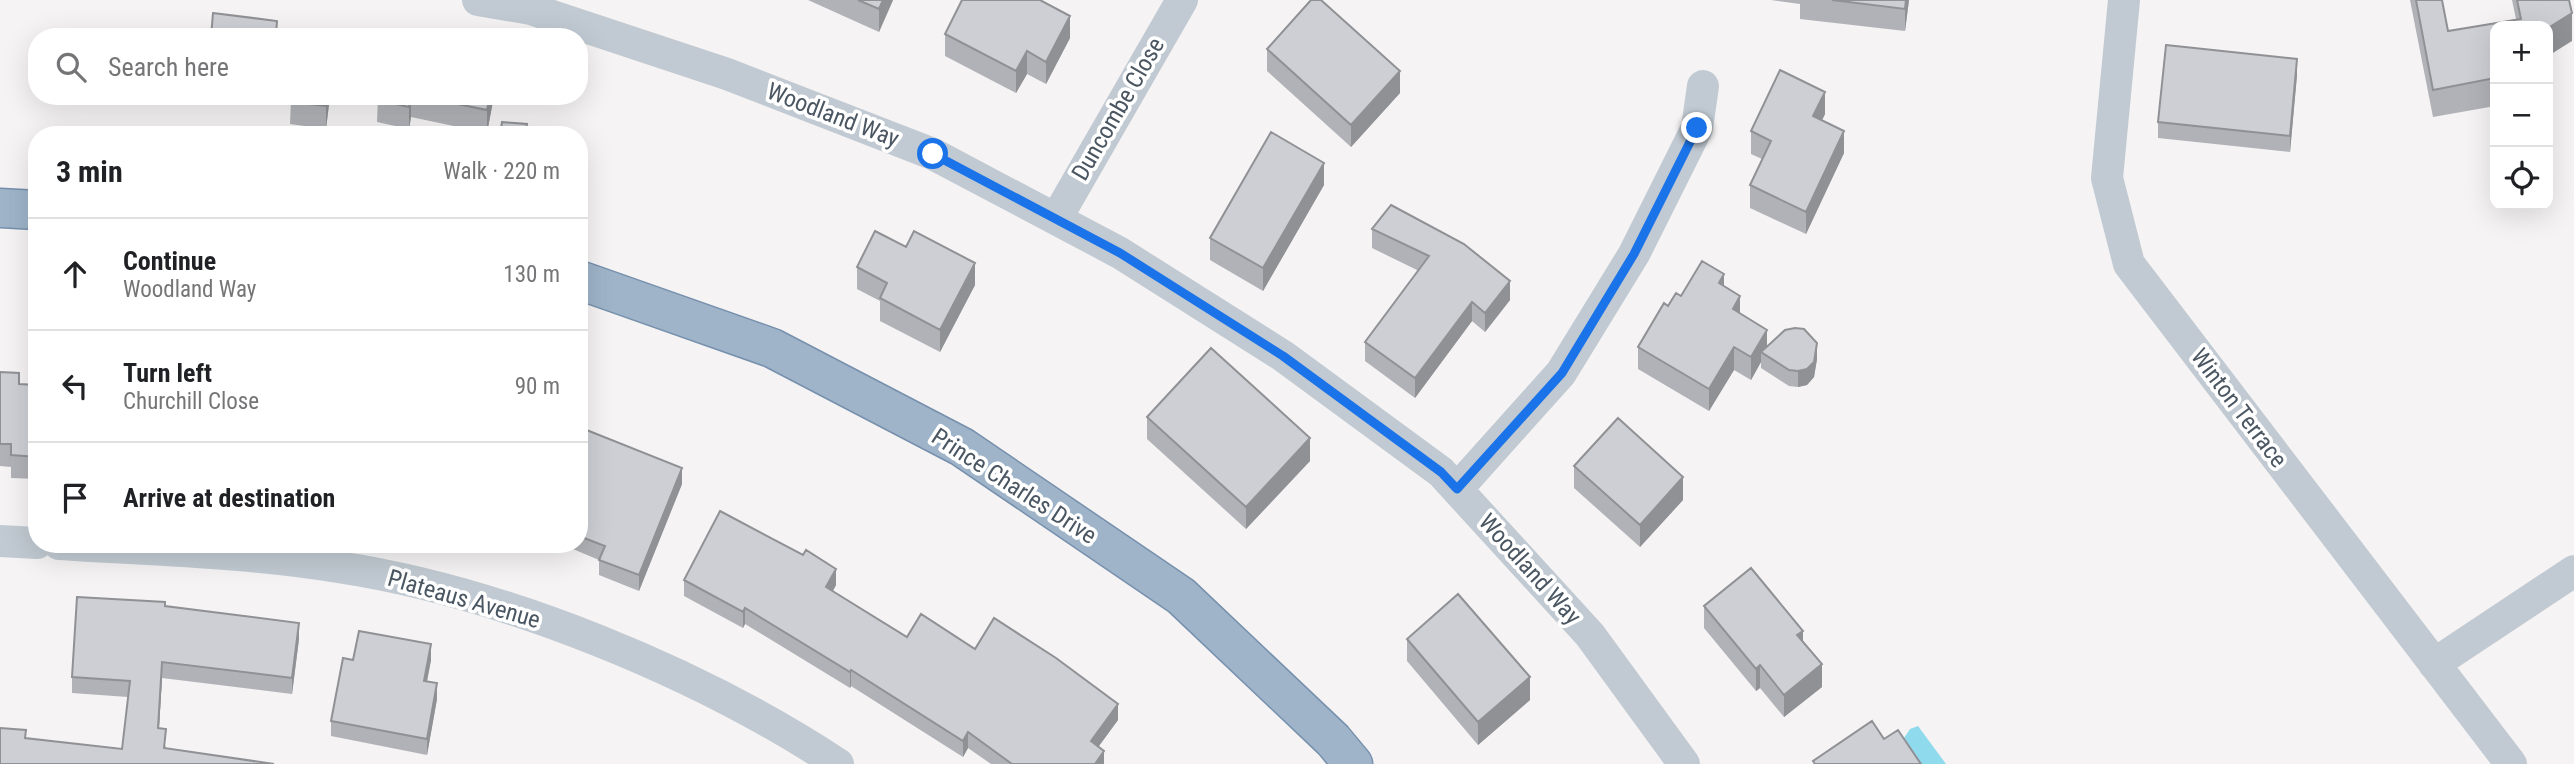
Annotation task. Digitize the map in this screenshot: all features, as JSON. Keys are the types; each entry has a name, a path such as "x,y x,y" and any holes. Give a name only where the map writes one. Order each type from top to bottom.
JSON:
{"highway":[{"path":"0,208 28,210"},
{"name":"Prince Charles Drive","path":"588,283 772,348 962,447 1181,596 1333,740 1353,764"}],"street":[{"name":"Woodland Way","path":"478,0 531,9 727,74 933,154 1120,253 1283,356 1441,472 1590,635 1684,764"},
{"name":"Duncombe Close","path":"1056,219 1182,0"},
{"name":"Winton Terrace","path":"2124,0 2107,178 2129,264 2511,764"},
{"path":"1457,489 1562,373 1634,254 1697,128 1703,86"},
{"path":"0,541 28,543"},
{"name":"Plateaus Avenue","path":"207,553 256,556 341,567 419,583 507,608 669,672 746,709 838,764"},
{"path":"2434,664 2574,571"}],"water":[{"path":"1918,726 1946,764 1921,764 1904,738 1910,729"}],"building":[{"path":"858,0 883,0 879,9"},
{"path":"962,0 1040,0 1070,16 1046,62 1027,51 1016,71 945,34"},
{"path":"1311,0 1321,0 1400,71 1351,125 1267,49"},
{"path":"1832,0 1906,0 1905,9"},
{"path":"2416,0 2442,0 2448,31 2490,24 2490,79 2433,90"},
{"path":"2517,0 2569,0 2572,13 2553,25 2553,21 2509,21 2521,19"},
{"path":"213,13 277,21 276,28 212,28"},
{"path":"2166,45 2297,59 2290,136 2158,122"},
{"path":"1780,70 1825,92 1813,116 1844,131 1806,212 1750,185 1771,141 1751,131"},
{"path":"462,105 488,105 487,110"},
{"path":"502,122 527,124 527,126 501,126"},
{"path":"1271,132 1324,163 1263,268 1210,238"},
{"path":"1391,205 1464,244 1510,281 1485,313 1472,302 1415,378 1365,342 1429,256 1372,229"},
{"path":"875,231 906,247 914,231 975,263 940,330 880,298 887,283 857,267"},
{"path":"1702,261 1724,274 1719,283 1740,296 1733,309 1767,330 1751,357 1734,347 1709,389 1638,347 1664,303 1668,306 1676,293 1681,296"},
{"path":"1804,329 1817,343 1814,362 1807,369 1798,371 1789,370 1761,352 1785,330"},
{"path":"1211,348 1310,438 1246,507 1147,417"},
{"path":"0,372 19,373 19,384 28,384 28,456 11,455 11,444 0,444"},
{"path":"1618,418 1683,477 1640,525 1574,466"},
{"path":"588,431 682,468 639,575 599,560 605,546 588,539"},
{"path":"720,511 803,555 806,550 836,569 826,587 907,637 921,614 975,649 994,618 1056,658 1118,704 1091,741 1104,751 1095,764 1012,764 968,732 963,741 851,670 850,672 745,608 743,612 684,580"},
{"path":"1751,568 1803,631 1797,635 1822,664 1784,695 1760,665 1756,669 1704,606"},
{"path":"1458,594 1530,677 1478,722 1407,639"},
{"path":"77,597 165,602 165,606 299,623 292,678 162,662 158,728 166,729 164,748 274,764 0,764 0,728 26,730 25,738 122,749 130,681 72,677"},
{"path":"359,631 431,644 424,681 437,683 427,739 331,721 343,658 353,660"},
{"path":"1872,721 1884,739 1898,730 1921,764 1815,764 1813,761"}],"route":[{"path":"933,154 1120,253 1283,356 1441,472 1457,489 1562,373 1634,254 1697,128"}]}
